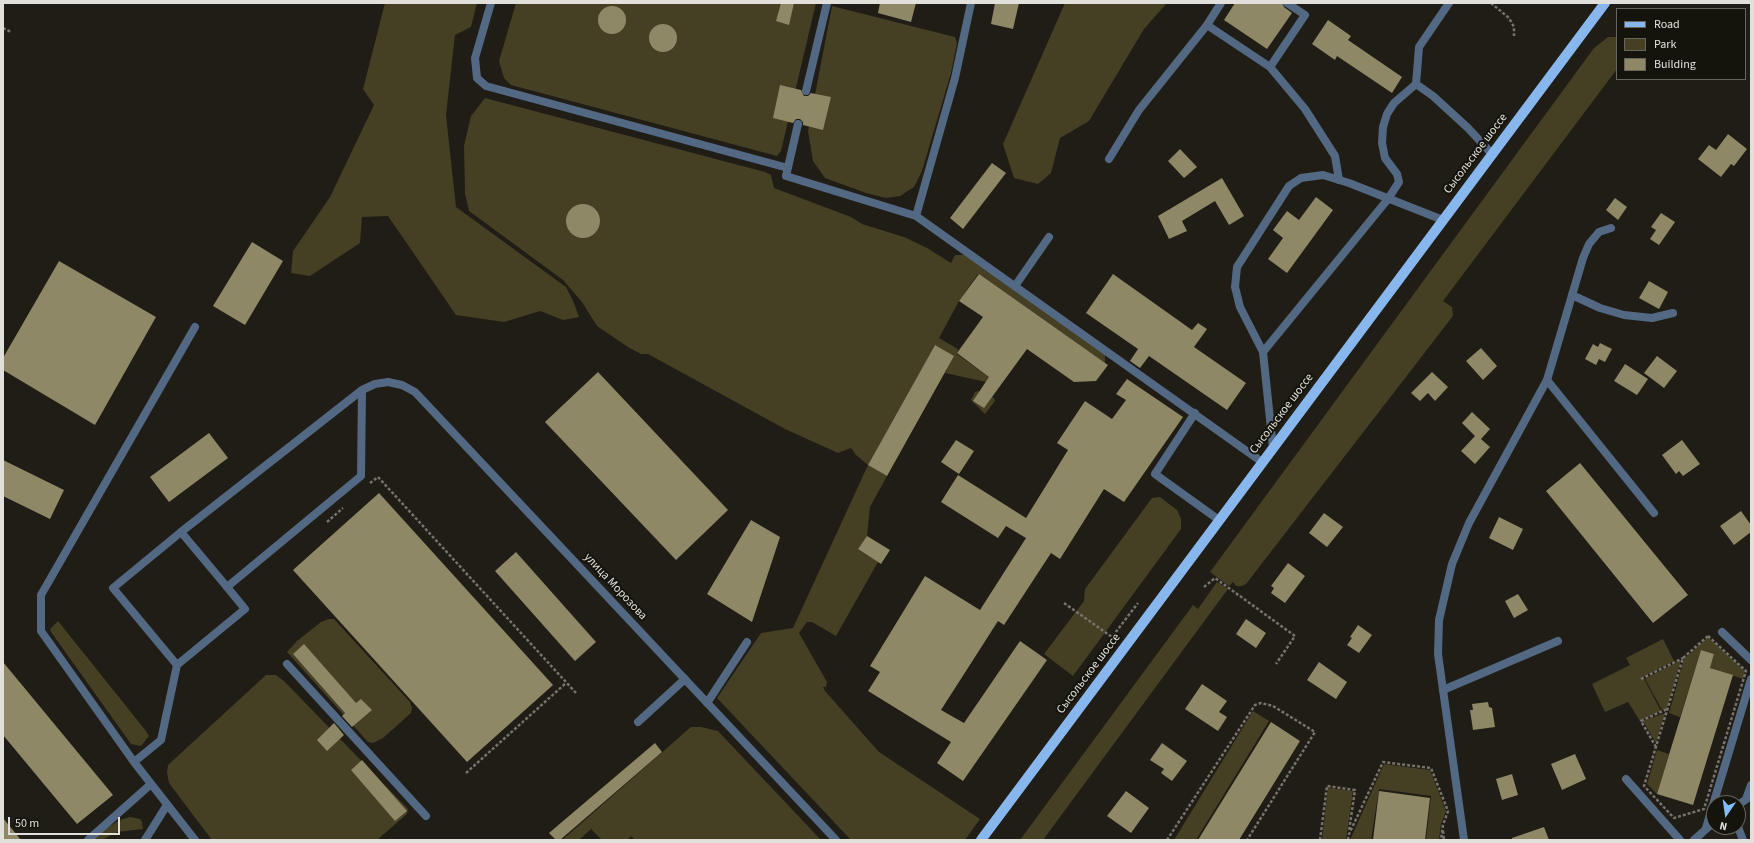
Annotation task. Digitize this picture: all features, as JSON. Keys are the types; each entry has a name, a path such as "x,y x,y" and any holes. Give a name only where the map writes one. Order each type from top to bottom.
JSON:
{"main road":[{"name":"Сысольское шоссе","path":"981,840 1602,4"}],"street":[{"path":"491,3 475,58 477,78 486,86 788,168"},
{"path":"806,91 827,3"},
{"path":"916,216 955,78 971,3"},
{"path":"1108,159 1139,110 1207,25 1221,3"},
{"path":"1270,67 1305,15 1287,3"},
{"path":"1263,352 1388,199 1398,182 1397,174 1385,158 1382,143 1384,127 1388,114 1394,103 1416,84 1420,47 1449,3"},
{"path":"1207,25 1270,67 1305,109 1335,156 1339,180"},
{"path":"1416,84 1433,96 1468,128 1492,154"},
{"path":"798,124 786,176 916,216 1262,462"},
{"path":"1273,448 1263,352 1240,307 1235,287 1237,267 1289,186 1301,178 1322,175 1339,180 1443,220"},
{"path":"1464,840 1438,654 1439,620 1452,564 1469,523 1547,380 1589,244 1599,232 1611,228"},
{"path":"1015,286 1049,237"},
{"path":"1572,295 1600,308 1624,315 1652,318 1672,313"},
{"path":"195,327 41,596 41,631 134,762 195,840"},
{"path":"1547,380 1654,513"},
{"name":"улица Морозова","path":"176,665 113,588 181,532 362,390 375,384 388,382 402,384 415,392 836,840"},
{"path":"227,587 361,476 362,390"},
{"path":"1195,414 1155,474 1219,520"},
{"path":"134,762 161,740 176,665 245,609 181,532"},
{"path":"1722,632 1751,660"},
{"path":"1443,690 1558,641"},
{"path":"707,703 747,642"},
{"path":"286,664 426,816"},
{"path":"638,722 685,679"},
{"path":"1716,795 1751,679"},
{"path":"1626,779 1680,840"},
{"path":"88,840 151,784"},
{"path":"1749,798 1751,785"},
{"path":"145,840 167,805"},
{"path":"1694,840 1706,828"}],"path":[{"path":"1491,3 1509,18 1514,27 1514,36"},
{"path":"3,28 11,32"},
{"path":"366,487 378,477 576,693"},
{"path":"327,522 344,507"},
{"path":"1204,587 1215,578 1295,636 1276,664"},
{"path":"1064,603 1112,637 1138,603"},
{"path":"1641,679 1683,658 1708,636 1746,671 1704,810 1674,818 1644,786 1683,658"},
{"path":"466,773 566,683"},
{"path":"1167,840 1255,705 1261,703 1273,706 1314,732 1247,840"},
{"path":"1656,747 1641,721 1668,709"},
{"path":"1349,834 1383,762 1431,768 1448,811 1443,824 1441,840"},
{"path":"1320,840 1328,786 1355,790 1348,840"},
{"path":"1443,824 1444,840"}],"green space":[{"path":"385,3 477,3 471,27 455,35 446,115 456,207 566,287 579,317 563,320 540,311 504,322 456,315 388,216 362,217 360,243 310,276 291,273 293,251 330,197 374,105 363,89"},
{"path":"516,3 816,3 781,151 777,156 511,85 504,78 499,61"},
{"path":"1065,3 1167,3 1144,29 1089,121 1060,138 1051,173 1038,184 1014,178 1003,144"},
{"path":"832,6 955,37 957,43 951,73 922,171 914,187 900,196 886,198 866,193 825,178 813,161 808,131"},
{"path":"1608,37 1616,37 1616,70 1443,301 1452,307 1453,316 1246,584 1236,586 1233,582 1229,586 1210,572 1594,48"},
{"path":"485,98 765,172 771,175 774,188 851,217 862,224 904,237 927,248 951,263 955,255 965,255 1105,354 1105,363 978,274 959,301 939,338 958,349 957,354 1000,385 945,373 947,370 943,367 948,353 935,345 868,465 856,455 851,448 838,453 785,429 648,354 641,354 628,347 597,326 582,302 563,280 469,211 465,193 464,146 471,116"},
{"path":"978,391 994,398 995,401 985,414 971,400 975,392"},
{"path":"868,465 887,476 870,507 867,536 858,549 878,562 836,636 812,622 807,622 799,633 827,682 826,687 823,687 825,691 879,752 980,819 965,840 851,840 717,698 761,633 793,628"},
{"path":"1160,497 1177,510 1181,519 1181,529 1073,676 1044,654 1084,601 1085,589 1152,498"},
{"path":"1217,582 1228,589 1043,840 1020,840 1193,605 1198,609"},
{"path":"334,619 410,702 412,708 411,713 383,738 373,743 368,742 287,652 297,641 321,622"},
{"path":"58,621 146,731 149,736 141,746 131,744 51,632 50,629"},
{"path":"1708,637 1745,671 1743,679 1710,668 1714,654 1701,650 1680,717 1669,713 1684,659"},
{"path":"1663,639 1674,661 1643,677 1661,711 1640,721 1628,702 1605,712 1592,684 1630,665 1626,658"},
{"path":"1681,660 1667,708 1662,710 1645,679"},
{"path":"266,675 276,675 285,682 408,809 407,814 377,840 212,840 169,783 167,773 168,765"},
{"path":"1253,711 1269,721 1196,840 1174,840"},
{"path":"1665,713 1656,743 1643,721"},
{"path":"691,727 701,727 718,731 821,840 635,840 631,836 627,840 602,840 591,829 579,840 562,840"},
{"path":"1657,750 1669,754 1657,794 1647,784"},
{"path":"1384,764 1430,770 1446,811 1441,824 1439,840 1426,840 1431,796 1379,789 1371,840 1350,840"},
{"path":"1328,788 1353,791 1346,840 1322,840"},
{"path":"130,817 140,819 143,829 117,832 102,840 92,840 105,829 120,820"}],"building":[{"path":"781,3 794,3 789,25 776,21"},
{"path":"880,3 916,3 911,22 878,13"},
{"path":"995,3 1019,3 1013,29 991,24"},
{"path":"1235,3 1282,3 1284,7 1292,13 1267,49 1224,20"},
{"path":"612,6 622,10 626,20 622,30 612,34 602,30 598,20 602,10"},
{"path":"1328,20 1351,36 1348,40 1402,77 1392,93 1337,56 1335,60 1312,44"},
{"path":"663,24 673,28 677,38 673,48 663,52 653,48 649,38 653,28"},
{"path":"780,85 801,90 804,96 808,96 811,93 831,97 823,130 803,125 803,122 800,119 796,119 793,123 773,118"},
{"path":"1728,134 1747,149 1734,166 1731,164 1721,177 1698,159 1709,145 1716,150"},
{"path":"1180,149 1197,167 1184,178 1168,161"},
{"path":"992,163 1006,173 963,229 950,218"},
{"path":"1222,178 1244,216 1229,225 1215,201 1182,221 1187,231 1169,239 1158,216"},
{"path":"1316,197 1333,210 1287,273 1268,259 1283,238 1273,230 1287,211 1299,220"},
{"path":"1615,198 1627,207 1618,220 1606,210"},
{"path":"580,204 586,204 590,205 597,211 600,221 599,228 593,235 586,238 580,238 576,237 569,231 566,224 566,218 567,214 573,207"},
{"path":"1661,213 1675,222 1659,245 1650,239 1656,230 1651,227"},
{"path":"252,242 283,261 245,325 213,306"},
{"path":"59,261 156,317 95,425 3,370 3,358"},
{"path":"979,274 1108,365 1096,381 1074,382 1027,349 984,408 973,401 989,377 957,353 983,317 959,301"},
{"path":"1113,274 1192,330 1198,323 1207,329 1194,347 1246,383 1227,410 1149,356 1140,368 1130,361 1138,349 1086,313"},
{"path":"1649,281 1668,292 1659,309 1639,298"},
{"path":"1600,343 1612,349 1605,362 1599,359 1596,365 1585,359 1593,344 1598,347"},
{"path":"935,345 954,356 887,476 868,465"},
{"path":"1481,348 1497,366 1483,380 1466,361"},
{"path":"1657,356 1677,371 1664,388 1644,373"},
{"path":"1625,364 1648,379 1637,395 1614,381"},
{"path":"598,372 728,510 676,560 545,422"},
{"path":"1432,372 1448,387 1435,401 1428,393 1420,401 1411,393"},
{"path":"1127,379 1183,417 1124,502 1104,489 1060,559 1051,553 1004,625 998,621 941,710 964,723 1020,641 1047,660 963,781 937,763 951,742 868,691 880,672 870,666 925,576 980,610 1026,538 1006,526 998,538 941,502 958,475 1026,518 1068,450 1057,443 1085,401 1112,419 1126,400 1116,394"},
{"path":"1472,412 1490,429 1481,439 1490,447 1475,464 1461,451 1475,436 1462,423"},
{"path":"209,433 228,458 169,502 150,477"},
{"path":"956,440 974,451 959,474 941,462"},
{"path":"1682,440 1700,464 1683,476 1679,471 1676,474 1662,455"},
{"path":"3,460 64,490 50,519 3,496"},
{"path":"1580,463 1688,595 1653,623 1546,491"},
{"path":"379,493 553,685 467,762 293,570"},
{"path":"1741,511 1751,525 1751,532 1734,545 1720,526"},
{"path":"1324,513 1343,527 1327,547 1309,533"},
{"path":"1499,517 1523,529 1513,550 1489,538"},
{"path":"751,520 780,537 752,622 707,594"},
{"path":"867,536 890,550 881,564 858,549"},
{"path":"516,552 596,642 575,661 495,571"},
{"path":"1288,563 1305,576 1285,603 1271,593 1274,588 1271,586"},
{"path":"1518,594 1528,610 1514,618 1505,601"},
{"path":"1246,619 1266,633 1256,648 1236,634"},
{"path":"1358,625 1372,635 1359,653 1347,645 1352,638 1350,637"},
{"path":"304,644 356,703 361,699 372,710 352,727 342,716 345,713 293,654"},
{"path":"1701,650 1714,654 1710,668 1733,675 1693,805 1657,794"},
{"path":"3,662 113,795 77,824 3,735"},
{"path":"1319,662 1347,682 1336,699 1307,680"},
{"path":"1202,684 1227,701 1219,712 1227,717 1218,731 1185,709"},
{"path":"1488,702 1489,707 1492,708 1495,727 1473,730 1470,710 1473,710 1472,704"},
{"path":"1271,722 1300,741 1239,840 1198,840"},
{"path":"334,723 344,735 327,751 317,740"},
{"path":"655,743 662,752 560,840 556,840 549,833"},
{"path":"1162,743 1187,761 1172,781 1161,773 1164,769 1150,760"},
{"path":"1575,754 1586,779 1562,790 1551,764"},
{"path":"362,760 407,811 395,821 351,770"},
{"path":"1512,774 1518,795 1502,800 1496,779"},
{"path":"1126,791 1149,808 1131,833 1107,816"},
{"path":"1379,791 1430,798 1425,840 1373,840"},
{"path":"3,818 21,840 3,840"},
{"path":"1544,827 1549,840 1512,840 1512,838"}]}
